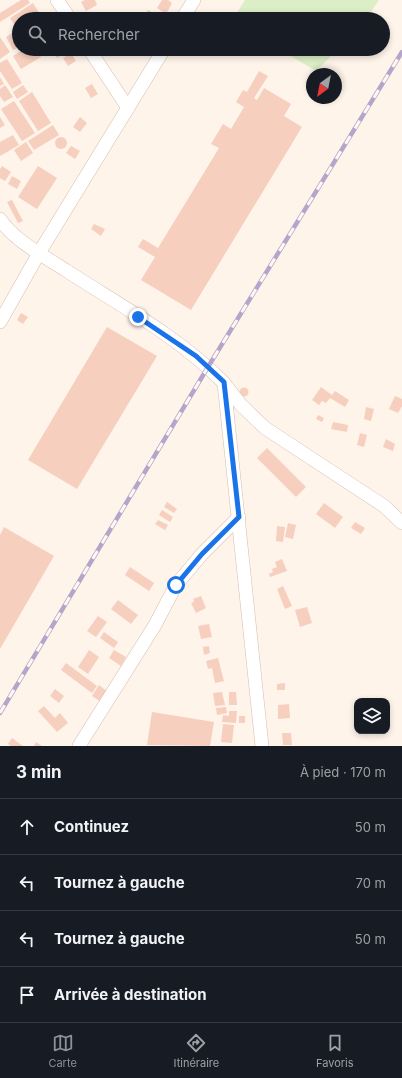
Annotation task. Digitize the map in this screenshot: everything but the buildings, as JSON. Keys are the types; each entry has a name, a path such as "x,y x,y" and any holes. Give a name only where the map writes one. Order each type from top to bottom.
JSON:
{"street":[{"path":"57,0 65,12"},
{"path":"186,12 194,0"},
{"path":"94,56 128,108"},
{"path":"0,322 39,253 160,56"},
{"path":"0,220 5,228 39,253 196,356 224,382 241,405 265,428 384,506 402,522"},
{"path":"224,382 262,746"},
{"path":"79,746 155,625 176,585 202,554 239,517"}],"green space":[{"path":"245,0 379,0 371,12 237,12"},
{"path":"291,56 331,56 319,68 311,68"}],"railway":[{"path":"0,713 208,367 402,52"}],"route":[{"path":"138,317 196,356 224,382 239,517 202,554 176,585"}]}
